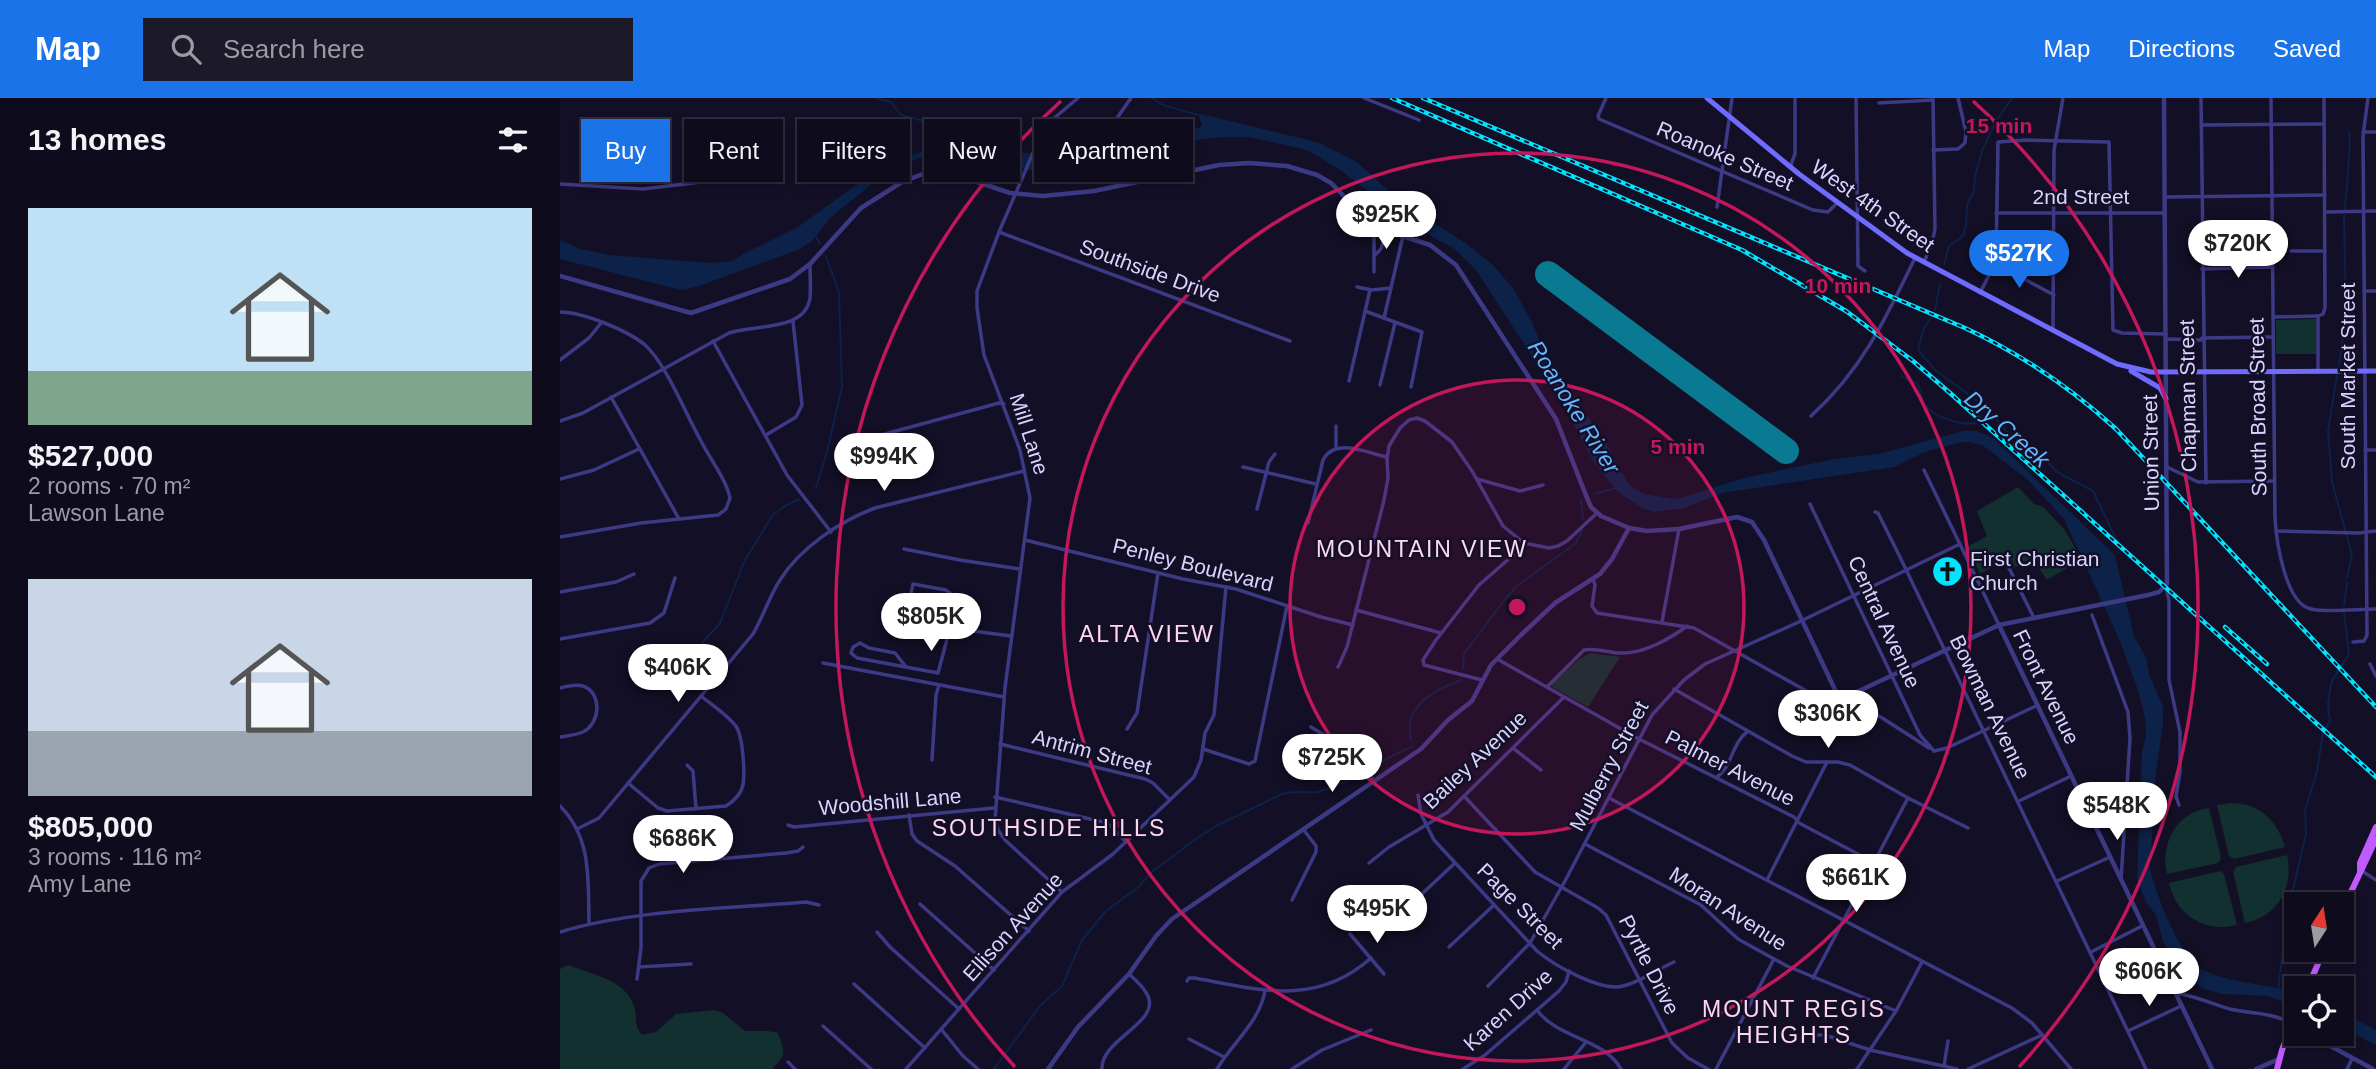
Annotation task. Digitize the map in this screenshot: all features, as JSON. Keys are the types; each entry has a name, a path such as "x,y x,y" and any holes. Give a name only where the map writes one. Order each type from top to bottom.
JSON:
{"main road":[{"name":"West 4th Street","path":"1707,98 1790,167 1915,258 2125,367 2166,372 2376,371"},
{"path":"2125,367 2160,388 2166,399"},
{"path":"2360,870 2360,863 2376,827"},
{"path":"2350,892 2376,839"},
{"path":"2277,1069 2284,1046"},
{"path":"2270,1069 2279,1059"}],"street":[{"name":"Mill Lane","path":"994,808 1004,696 1030,498 1025,470 1004,404 984,355 977,308 979,282 1020,178 1034,150 1052,120 1077,98"},
{"path":"1116,119 1131,98"},
{"path":"1364,98 1419,120"},
{"name":"Roanoke Street","path":"1606,98 1598,118 1819,212 1828,212 1838,201"},
{"path":"1717,207 1732,98"},
{"path":"1790,167 1795,154 1795,98"},
{"path":"1856,98 1858,266 1865,271"},
{"path":"1933,150 1961,148 1965,143 1966,132 1958,98"},
{"path":"2053,331 2056,141 2063,98"},
{"name":"Union Street","path":"2164,98 2169,571 2166,586 2169,601 2169,680 2180,732 2180,772 2176,796 2179,805"},
{"name":"Chapman Street","path":"2201,98 2202,339 2206,482"},
{"name":"South Broad Street","path":"2271,98 2276,531 2282,562 2293,594 2303,606 2321,610 2366,609"},
{"path":"2273,317 2318,316 2324,312 2324,98"},
{"name":"South Market Street","path":"2353,642 2362,642 2367,637 2363,132 2368,98"},
{"path":"1879,103 1933,99 1935,229 1923,263"},
{"path":"2201,125 2324,124"},
{"path":"2363,132 2376,132"},
{"path":"1980,293 1994,263 1997,143 2003,140 2109,142 2113,330 2202,339 2273,337"},
{"path":"560,276 688,313 783,283 810,264 861,208 921,173 947,172 1014,194 1043,196 1071,195 1219,165 1269,163 1296,168 1324,178 1342,192 1374,227 1424,242 1443,253 1465,276 1556,419 1587,498 1597,513 1629,528 1647,531 1679,529 1737,517 1755,524 1837,694 1844,698"},
{"path":"560,184 643,188 699,182"},
{"path":"2165,197 2325,195"},
{"path":"2325,212 2376,211"},
{"name":"2nd Street","path":"1996,213 2165,213"},
{"path":"1374,227 1374,272"},
{"path":"1375,255 1381,249 1386,231"},
{"name":"Southside Drive","path":"999,232 1290,341"},
{"path":"1384,318 1403,236"},
{"path":"2291,251 2325,251"},
{"path":"1811,416 1833,396 1858,365 1883,323 1915,258"},
{"path":"1994,263 2055,296"},
{"path":"560,421 583,413 736,330 793,321 802,314 809,301 810,264"},
{"path":"2202,269 2272,267"},
{"path":"1357,287 1370,290 1391,288"},
{"path":"1349,381 1370,290"},
{"path":"2364,291 2376,291"},
{"path":"560,312 576,313 643,344 663,370 730,498 726,509 718,515 641,523 560,537"},
{"path":"1365,312 1423,334 1411,387"},
{"path":"2318,316 2318,371"},
{"path":"765,436 796,417 802,405 793,321"},
{"path":"1380,385 1395,322"},
{"path":"560,359 589,338 601,323"},
{"path":"713,341 787,475 831,532"},
{"path":"611,397 679,519"},
{"path":"870,438 999,403 1004,404"},
{"path":"1338,667 1348,647 1388,478 1387,457 1392,440 1409,420 1420,419 1452,442 1507,531 1526,544 1549,548 1562,544 1597,513"},
{"path":"1336,426 1336,448"},
{"path":"1308,523 1324,457 1336,448 1387,457"},
{"path":"560,480 594,470 640,449"},
{"path":"2365,450 2376,450"},
{"path":"1257,509 1266,472 1275,454"},
{"path":"1243,467 1316,484"},
{"path":"2167,467 2193,480 2206,482 2274,481"},
{"path":"577,829 599,818 753,634 766,614 779,581 803,553 852,518 875,508 1025,470"},
{"name":"Front Avenue","path":"1924,470 2212,1069"},
{"path":"1477,479 1520,491 1543,485"},
{"name":"Central Avenue","path":"1810,504 1920,735 1934,751"},
{"name":"Bowman Avenue","path":"1875,512 1878,513 1907,570 2147,1069"},
{"path":"1048,1069 1078,1027 1129,974 1156,936 1182,910 1421,749 1448,720 1472,701 1482,680 1497,659 1555,603 1594,579 1612,559 1629,528"},
{"path":"1662,622 1679,529"},
{"path":"2276,531 2376,531"},
{"name":"Penley Boulevard","path":"1025,540 1226,587 1353,625"},
{"path":"1482,680 1424,665 1424,657 1479,585 1526,544"},
{"name":"Mulberry Street","path":"1488,986 1530,943 1656,709 1674,689 1697,668 1960,544"},
{"path":"904,549 1020,569"},
{"path":"2006,562 2034,618"},
{"path":"560,592 616,582 634,573"},
{"path":"1127,729 1137,713 1158,573"},
{"path":"560,639 650,623 664,613 675,578"},
{"path":"1594,579 1593,608 1597,613 1698,629 1819,698 1834,701 1851,696 1999,625 2126,600 2159,592 2166,586"},
{"path":"906,667 895,653 869,648 860,643 853,647 851,653 857,658 938,673 950,628 951,596 949,592 913,583 906,617 950,628 1011,636"},
{"name":"Ellison Avenue","path":"906,1069 1062,892 1106,860 1197,772 1205,733 1214,715 1226,587"},
{"path":"1203,749 1249,764 1255,761 1287,606"},
{"path":"2366,609 2376,609"},
{"path":"1356,610 1441,633"},
{"path":"2092,615 2128,712 2130,738 2121,883"},
{"path":"1547,687 1584,650 1633,652 1687,626"},
{"name":"Palmer Avenue","path":"1497,659 1639,739 1717,777 1875,863"},
{"path":"823,663 1004,696"},
{"path":"2370,664 2376,676"},
{"path":"560,688 582,685 594,696 597,711 591,726 584,732 560,737"},
{"path":"932,760 939,685"},
{"path":"1674,689 1801,761 1853,766 1968,828"},
{"path":"628,783 658,808 667,811 726,806 734,801 743,785 741,736 737,726 700,696"},
{"path":"1851,696 1895,729 1934,751 1947,748 2038,705"},
{"name":"Bailey Avenue","path":"1369,863 1389,847 1443,816 1564,697"},
{"path":"1311,727 1353,752 1374,780"},
{"path":"1717,777 1723,774 1740,739 1747,732"},
{"name":"Antrim Street","path":"1000,744 1145,779 1170,800"},
{"path":"1513,748 1541,770"},
{"path":"1767,880 1827,762"},
{"path":"687,765 693,771 696,809"},
{"path":"2019,801 2071,776"},
{"name":"Page Street","path":"1418,795 1426,826 1434,840 1545,958 1611,988 1623,986 1674,962"},
{"name":"Pyrtle Drive","path":"1464,796 1529,867 1606,915 1672,1043 1688,1058 1709,1069"},
{"path":"995,797 1103,822 1111,826 1126,842"},
{"path":"1609,797 2012,1008 2032,1023 2071,1069"},
{"path":"1813,978 1908,797"},
{"path":"560,806 569,815 586,851 589,923"},
{"path":"994,808 996,826 1005,840 1062,892"},
{"name":"Woodshill Lane","path":"788,825 794,827 994,808"},
{"path":"909,816 912,834 918,841 955,866 1029,931"},
{"path":"1292,900 1316,852 1315,846 1303,830"},
{"name":"Moran Avenue","path":"1585,844 1700,905 1733,935 1774,959 1813,978 1864,996 1896,1011"},
{"path":"638,979 641,881 645,871 652,866 786,853 798,851 803,847"},
{"path":"2057,881 2110,857"},
{"path":"1410,905 1455,863"},
{"path":"2360,870 2376,880"},
{"path":"560,932 589,923 641,916 806,902 819,905"},
{"path":"920,904 994,970"},
{"path":"1449,947 1494,905"},
{"path":"2091,953 2142,926"},
{"path":"877,932 890,947 960,1009"},
{"path":"1350,934 1384,974"},
{"path":"1187,981 1189,978 1195,978 1290,993 1318,988 1355,971 1371,958"},
{"path":"1716,1069 1774,959"},
{"path":"1857,1069 1896,1011 1922,962"},
{"path":"639,967 691,964"},
{"name":"Karen Drive","path":"1463,1069 1485,1055 1563,987 1569,971"},
{"path":"1102,1069 1102,1060 1107,1051 1140,1022 1149,1004 1147,994 1129,974"},
{"path":"853,984 925,1048"},
{"path":"1217,1069 1255,1020 1265,991"},
{"path":"2175,993 2237,1010 2284,1018"},
{"path":"2128,1031 2181,1006"},
{"path":"1537,1010 1548,1023 1611,1056 1622,1069"},
{"path":"823,1026 872,1069"},
{"path":"941,1029 963,1056 978,1069"},
{"path":"1292,1069 1322,1050 1371,1030"},
{"path":"1818,1035 1870,1050 1957,1069"},
{"path":"1968,1069 2042,1035"},
{"path":"1189,1039 1224,1057"},
{"path":"1944,1066 1948,1041"},
{"path":"1564,1069 1586,1042"},
{"path":"2329,1046 2373,1069"},
{"path":"2256,1069 2279,1059"},
{"path":"2347,1069 2352,1059"},
{"path":"788,1062 795,1069"}],"green space":[{"path":"2316,319 2316,354 2276,354 2276,320"},
{"path":"2018,487 2064,529 2082,559 2047,580 2032,558 2014,568 2012,560 2005,558 1980,574 1967,547 1987,536 1977,511"},
{"path":"1591,653 1620,657 1588,707 1552,687 1552,684 1579,659"},
{"path":"2231,803 2250,806 2266,815 2282,837 2285,847 2234,859 2229,856 2217,805"},
{"path":"2209,808 2221,858 2218,863 2167,874 2166,852 2173,831 2188,816"},
{"path":"2287,855 2288,879 2281,899 2266,914 2245,923 2233,872 2236,867"},
{"path":"2220,871 2224,874 2237,925 2213,926 2193,919 2178,904 2169,883"},
{"path":"568,965 608,980 625,991 635,1009 637,1025 642,1035 656,1032 676,1014 714,1010 723,1013 745,1031 778,1033 783,1049 782,1056 772,1069 560,1069 560,969"}],"water":[{"name":"Roanoke River","path":"1198,115 1317,142 1357,162 1401,202 1467,244 1493,265 1513,288 1532,322 1545,354 1605,442 1626,480 1644,494 1673,499 1684,497 1744,478 1834,459 1878,454 1963,431 1977,431 1993,438 2115,555 2134,636 2146,658 2149,674 2163,707 2150,868 2157,892 2177,938 2185,952 2201,969 2223,978 2284,990 2284,1002 2268,996 2222,994 2204,989 2193,982 2174,962 2163,941 2156,915 2146,902 2137,879 2142,752 2146,736 2139,693 2120,641 2064,519 2029,481 1982,445 1968,442 1925,452 1894,467 1722,493 1684,508 1654,512 1642,508 1617,491 1593,461 1561,401 1476,270 1455,249 1399,215 1339,169 1307,150 1249,137 1193,142 1193,129 1202,125"},
{"path":"924,151 924,158 910,162 910,156"},
{"path":"1020,153 1034,153 1034,171 1020,168"},
{"path":"860,182 875,182 831,217 811,242 800,249 683,290 560,259 560,240 580,249 610,255 710,263 733,261 798,227"},
{"path":"2354,1018 2376,1030 2376,1045 2354,1033"}],"waterway":[{"path":"875,98 891,102 901,115 924,121"},
{"path":"1152,98 1163,105 1198,115"},
{"name":"Dry Creek","path":"1944,265 1949,246 1963,236 1967,205 1974,191 1982,151 1995,123 2012,98"},
{"path":"2345,209 2349,131"},
{"path":"2339,366 2346,314 2344,215"},
{"path":"815,234 820,244"},
{"path":"816,487 842,387 839,293 826,256"},
{"name":"Dry Creek","path":"1935,310 1940,284"},
{"name":"Dry Creek","path":"1933,315 1924,327 1918,350 1935,370 1988,409 2006,431 2034,447 2057,472 2093,491 2115,537"},
{"path":"2337,375 2328,431 2332,482 2352,555 2347,578"},
{"path":"1901,376 1918,384 1925,405 1935,414 1958,422 1978,422"},
{"path":"1983,419 1992,417"},
{"path":"1594,494 1617,488"},
{"path":"696,650 720,623 745,560 772,516 799,499"},
{"path":"1581,500 1583,519"},
{"path":"1463,668 1464,654 1506,598 1517,586 1576,543 1582,530"},
{"path":"2344,605 2347,583"},
{"path":"2278,989 2288,911 2306,834 2305,810 2317,772 2323,732 2330,721 2330,690 2332,681 2349,654 2344,613"},
{"path":"1411,740 1410,719 1420,703 1461,680"},
{"path":"1371,770 1384,760 1413,746"},
{"path":"994,1069 1040,1006 1062,986 1082,940 1105,912 1137,888 1153,871 1216,826 1282,794 1317,792 1365,773"}],"runway":[{"path":"1548,274 1786,451"}],"railway":[{"path":"1392,98 1742,250 1846,311 1913,361 1950,393 2376,777"},
{"path":"1423,98 1965,328 2025,360 2063,385 2116,429 2376,707"},
{"path":"2225,627 2267,664"}],"place":[{"name":"First Christian Church","path":"1947,571"}],"district":[{"name":"MOUNTAIN VIEW","path":"1422,549"},
{"name":"ALTA VIEW","path":"1147,634"},
{"name":"SOUTHSIDE HILLS","path":"1049,828"},
{"name":"MOUNT REGIS HEIGHTS","path":"1794,1022"}]}
